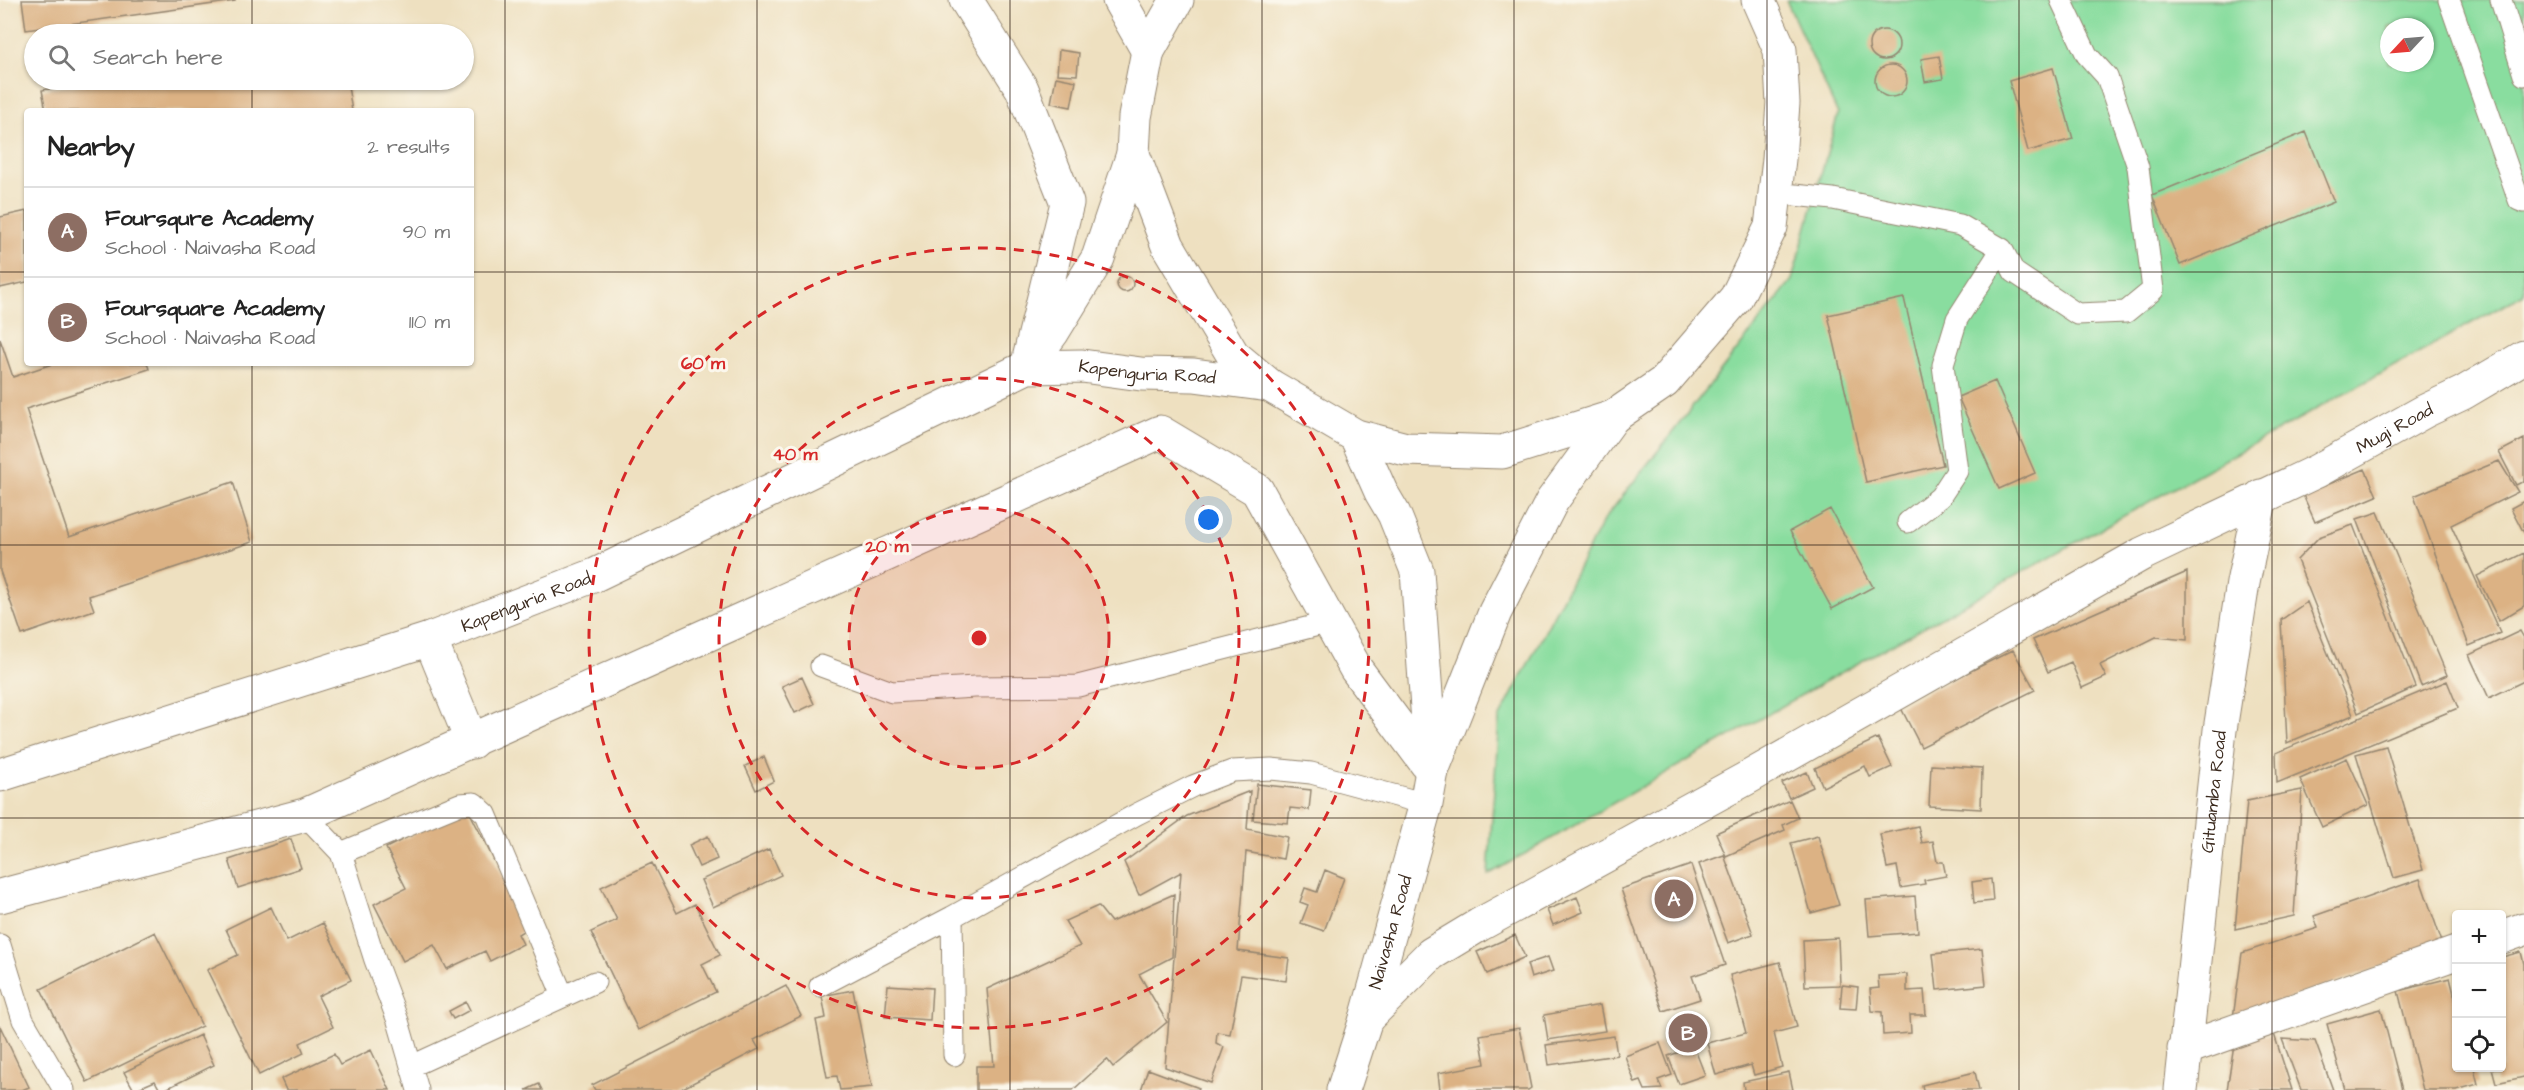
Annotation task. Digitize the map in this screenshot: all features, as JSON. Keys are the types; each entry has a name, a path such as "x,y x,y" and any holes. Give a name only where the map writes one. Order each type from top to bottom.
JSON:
{"street":[{"path":"966,0 1023,89 1067,203 1027,367"},
{"path":"1119,0 1148,51"},
{"path":"1177,0 1148,51 1135,117 1133,154 1168,246 1233,356 1269,385 1356,436 1406,449 1502,452 1612,417 1664,382 1736,298 1770,227 1783,103 1779,50 1758,0"},
{"name":"Kapenguria Road","path":"1027,367 1052,333 1098,258 1133,154"},
{"name":"Mugi Road","path":"1366,1019 1431,954 1479,925 1760,771 2142,554 2317,471 2425,411 2463,393 2524,357"},
{"name":"Kapenguria Road","path":"3,770 430,639 595,575 1027,367 1082,366 1141,374 1194,375 1269,385"},
{"path":"1432,771 1500,602 1552,501 1612,417"},
{"path":"0,896 305,815 1160,432 1257,490 1356,669 1432,771"},
{"path":"1356,436 1381,492 1394,514 1417,572 1432,771"},
{"name":"Gituamba Road","path":"2181,1090 2220,730 2243,583 2261,496"},
{"path":"430,639 472,742"},
{"name":"Naivasha Road","path":"1343,1090 1366,1019 1426,804 1432,771"},
{"path":"2506,936 2524,929"},
{"path":"2184,1049 2452,955"}],"lane":[{"path":"1775,193 1881,207 1960,225 2002,249 2014,272 2077,314 2126,312 2153,290 2138,168 2107,77 2087,55 2061,0"},
{"path":"2450,0 2519,200 2524,202"},
{"path":"2501,0 2524,75"},
{"path":"1908,522 1940,497 1957,471 1944,365 1957,319 2002,249"},
{"path":"821,666 892,692 975,687 1078,686 1330,622"},
{"path":"820,986 952,917 1137,814 1193,786 1232,771 1271,769 1311,773 1426,804"},
{"path":"341,853 460,804 474,804 486,814 563,996"},
{"path":"305,815 341,853 375,960 398,1021 418,1090"},
{"path":"952,917 954,1055"},
{"path":"0,945 23,1020 64,1090"},
{"path":"412,1066 595,982"}],"green space":[{"path":"1786,0 2524,0 2524,294 1826,681 1488,875 1499,719 1603,521 1792,280 1838,114"}],"building":[{"path":"22,0 235,0 69,24 25,24"},
{"path":"1884,30 1895,34 1899,45 1895,56 1884,60 1873,56 1869,45 1873,34"},
{"path":"1059,50 1079,53 1077,75 1057,74"},
{"path":"1939,56 1943,79 1925,82 1921,59"},
{"path":"1891,65 1902,70 1907,81 1902,92 1891,97 1880,92 1875,81 1880,70"},
{"path":"2053,68 2073,139 2028,151 2009,81"},
{"path":"1056,77 1076,81 1071,107 1051,103"},
{"path":"42,90 349,90 352,108 45,108"},
{"path":"2306,132 2334,202 2180,265 2152,195"},
{"path":"24,212 24,283 0,288 0,217"},
{"path":"1125,276 1133,284 1125,292 1117,284"},
{"path":"1904,298 1943,465 1866,482 1828,315"},
{"path":"0,339 13,377 46,366 148,366 149,369 26,409 69,537 233,482 252,542 89,596 94,610 22,635 0,571"},
{"path":"1995,381 2035,473 1999,489 1958,397"},
{"path":"2524,439 2524,481 2516,485 2499,452"},
{"path":"2499,461 2518,492 2451,525 2500,633 2469,646 2414,496"},
{"path":"2365,469 2377,496 2315,522 2303,495"},
{"path":"2524,501 2524,533 2511,508"},
{"path":"1830,509 1873,587 1832,609 1790,531"},
{"path":"2378,512 2447,675 2421,686 2357,519"},
{"path":"2353,525 2416,687 2358,713 2297,560 2319,537"},
{"path":"2524,553 2524,606 2499,621 2477,576"},
{"path":"2187,572 2187,640 2156,637 2100,665 2106,677 2082,688 2071,662 2048,672 2033,640"},
{"path":"2307,602 2353,715 2287,743 2281,620"},
{"path":"2520,631 2524,638 2524,681 2489,698 2469,655"},
{"path":"2013,650 2035,690 1921,747 1900,706"},
{"path":"802,677 814,704 795,713 782,686"},
{"path":"2447,681 2458,708 2277,783 2276,753"},
{"path":"1878,738 1892,767 1870,777 1865,766 1823,787 1815,768"},
{"path":"2386,746 2423,870 2394,878 2356,754"},
{"path":"764,757 774,781 756,790 745,766"},
{"path":"2347,758 2368,805 2322,827 2300,779"},
{"path":"1931,765 1982,768 1981,809 1929,806"},
{"path":"1807,772 1813,787 1789,798 1782,783"},
{"path":"1257,784 1311,790 1309,810 1290,808 1288,823 1253,820"},
{"path":"2302,790 2294,916 2235,929 2247,801"},
{"path":"1250,791 1247,829 1287,837 1283,859 1246,852 1238,951 1289,958 1286,981 1241,975 1230,1034 1217,1032 1216,1043 1224,1047 1211,1083 1165,1067 1181,872 1139,895 1124,862 1187,816"},
{"path":"1790,800 1798,818 1783,825 1785,830 1726,856 1716,833"},
{"path":"467,807 528,928 518,934 523,944 490,961 485,951 447,969 434,945 403,961 374,904 406,888 386,848"},
{"path":"1918,826 1922,843 1933,841 1937,862 1943,862 1946,876 1924,880 1925,884 1901,888 1897,866 1887,868 1880,834"},
{"path":"708,836 717,859 699,867 689,845"},
{"path":"1818,836 1839,905 1811,913 1791,843"},
{"path":"291,839 301,868 238,888 229,860"},
{"path":"769,849 781,875 713,907 701,880"},
{"path":"1724,855 1753,934 1728,943 1699,864"},
{"path":"652,863 677,913 695,904 720,955 702,964 716,992 638,1030 591,932 617,920 601,887"},
{"path":"1691,865 1725,965 1692,976 1700,999 1663,1011 1621,889"},
{"path":"1325,870 1344,878 1324,931 1301,923 1308,905 1300,902 1305,888 1317,892"},
{"path":"1991,879 1993,901 1974,903 1972,882"},
{"path":"2420,879 2443,945 2233,1018 2242,953 2318,928 2314,916"},
{"path":"1174,894 1172,957 1139,974 1167,1022 1113,1067 1107,1059 1073,1090 976,1090 976,1066 994,1066 987,989 1080,946 1065,921 1098,906 1111,922"},
{"path":"1915,896 1918,932 1869,936 1866,900"},
{"path":"1577,897 1583,912 1553,925 1547,910"},
{"path":"271,907 287,941 323,923 351,980 318,996 333,1027 300,1043 304,1053 259,1075 207,970 238,955 226,929"},
{"path":"155,932 202,1026 87,1082 41,989"},
{"path":"1515,935 1525,957 1487,974 1477,952"},
{"path":"1838,938 1840,985 1805,986 1803,940"},
{"path":"1982,949 1986,985 1937,990 1933,954"},
{"path":"2521,952 2524,964 2524,1077 2496,1083 2493,1072 2506,1072 2506,956"},
{"path":"1548,957 1553,971 1531,978 1527,964"},
{"path":"1780,962 1797,1027 1774,1033 1782,1067 1754,1075 1751,1065 1716,1075 1707,1043 1746,1033 1730,975"},
{"path":"1907,974 1907,991 1924,990 1926,1015 1910,1015 1911,1033 1883,1035 1882,1012 1872,1011 1870,989 1879,988 1878,976"},
{"path":"2450,978 2452,986 2452,1072 2475,1072 2478,1084 2456,1090 2423,1090 2398,991"},
{"path":"888,985 932,988 930,1020 885,1017"},
{"path":"1842,985 1858,987 1856,1009 1840,1008"},
{"path":"786,986 801,1016 754,1040 759,1049 679,1090 595,1090 592,1085"},
{"path":"853,990 872,1087 840,1090 837,1076 827,1077 816,1020 826,1018 822,996"},
{"path":"466,1002 470,1010 453,1019 449,1011"},
{"path":"1600,1005 1605,1031 1548,1040 1544,1015"},
{"path":"2381,1009 2402,1090 2345,1090 2327,1024"},
{"path":"0,1026 29,1087 22,1090 0,1090"},
{"path":"1519,1028 1531,1088 1528,1090 1440,1090 1438,1073 1485,1064 1480,1035"},
{"path":"2274,1034 2292,1090 2227,1090 2235,1038"},
{"path":"200,1035 214,1065 164,1090 160,1090 155,1081 134,1090 124,1072"},
{"path":"1614,1036 1617,1055 1549,1065 1546,1045"},
{"path":"2282,1039 2315,1041 2333,1090 2301,1090"},
{"path":"1660,1043 1672,1075 1658,1080 1662,1089 1645,1090 1641,1081 1635,1083 1625,1056"},
{"path":"1694,1047 1705,1075 1679,1084 1668,1056"},
{"path":"371,1050 390,1090 286,1090 281,1079 334,1054 340,1065"},
{"path":"1148,1069 1199,1088 1198,1090 1141,1090"},
{"path":"1789,1072 1793,1090 1744,1090 1743,1082"},
{"path":"1975,1072 1979,1090 1923,1090 1922,1085"},
{"path":"539,1084 542,1090 526,1090"}],"place":[{"name":"Foursqure Academy","path":"1674,899"},
{"name":"Foursquare Academy","path":"1688,1033"}]}
